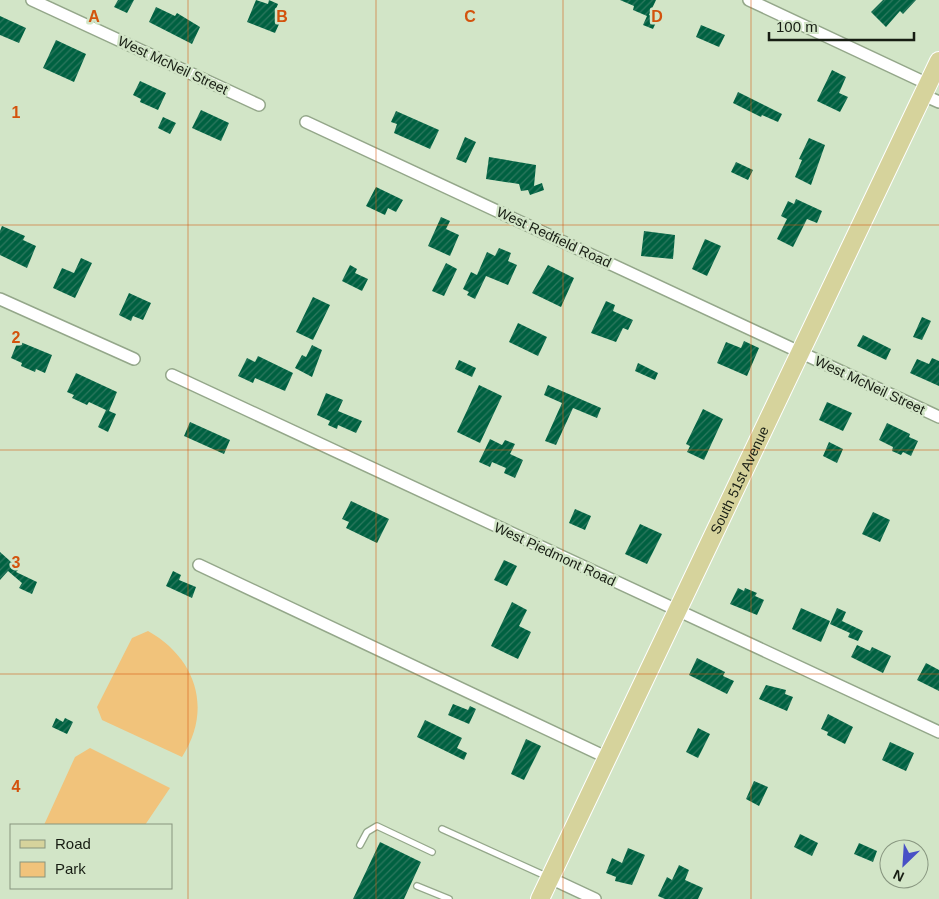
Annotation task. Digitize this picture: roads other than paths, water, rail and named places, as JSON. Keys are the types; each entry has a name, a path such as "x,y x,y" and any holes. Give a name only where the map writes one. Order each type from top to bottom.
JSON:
{"main road":[{"name":"South 51st Avenue","path":"540,899 801,352 930,94 939,61"}],"street":[{"name":"West McNeil Street","path":"32,0 259,106"},
{"path":"750,0 930,94"},
{"name":"West Redfield Road","path":"306,122 801,352"},
{"path":"0,299 134,359"},
{"name":"West McNeil Street","path":"801,352 939,417"},
{"name":"West Piedmont Road","path":"172,376 939,732"},
{"path":"199,565 608,758"},
{"path":"550,878 595,899"}],"lane":[{"path":"360,845 367,832 377,826 432,852"},
{"path":"442,829 550,878"},
{"path":"417,886 449,899"}]}
